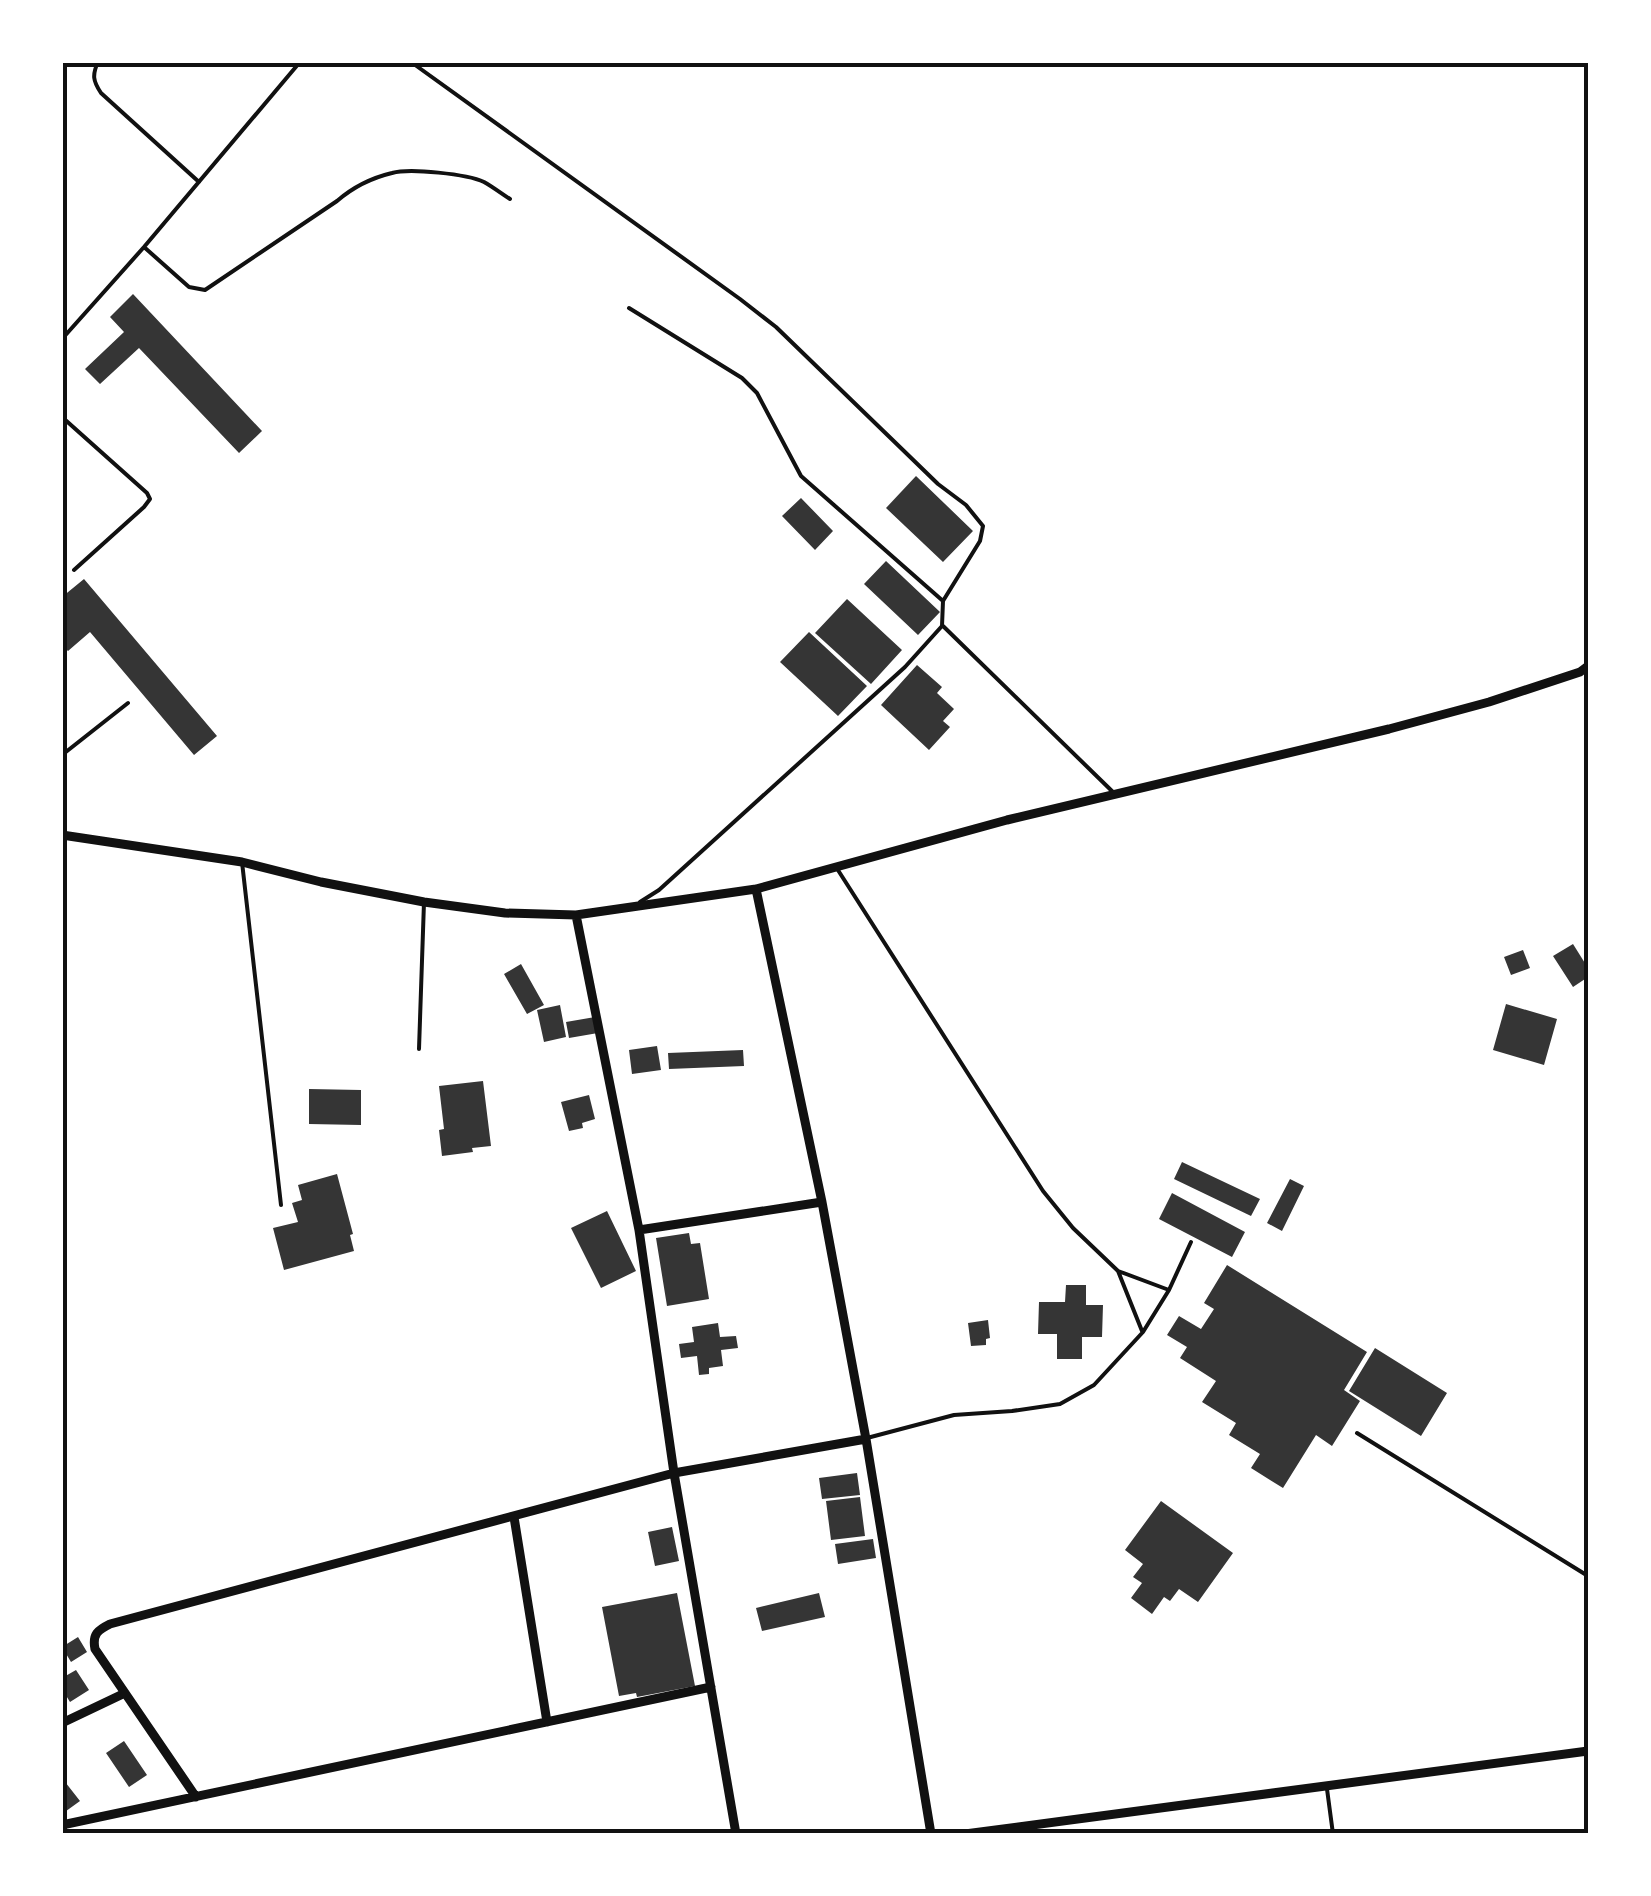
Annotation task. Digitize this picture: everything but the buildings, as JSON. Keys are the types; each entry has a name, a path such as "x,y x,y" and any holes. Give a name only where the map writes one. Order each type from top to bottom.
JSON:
{"street":[{"path":"62,835 242,862 424,902 505,913 576,915 756,889 1007,820 1439,716 1580,672 1588,666"},
{"path":"756,889 822,1202 866,1439 931,1834"},
{"path":"576,915 639,1230 674,1472 736,1834"},
{"path":"639,1230 822,1202"},
{"path":"196,1796 95,1649 93,1639 98,1630 674,1472 866,1439"},
{"path":"514,1517 547,1722"},
{"path":"62,1825 712,1687"},
{"path":"62,1723 125,1692"},
{"path":"965,1834 1588,1751"}],"lane":[{"path":"98,62 92,73 101,93 199,182"},
{"path":"62,338 300,62"},
{"path":"411,62 776,328 938,484 966,505 983,526 980,541 944,600 942,626 904,666 659,890 631,907"},
{"path":"144,246 189,287 204,290 352,188 394,172 472,178 510,199"},
{"path":"630,308 742,378 756,393 801,476 944,600"},
{"path":"62,416 150,499 74,570"},
{"path":"942,626 1115,794"},
{"path":"62,754 128,702"},
{"path":"242,862 281,1205"},
{"path":"836,867 1043,1191 1118,1271 1169,1290"},
{"path":"419,1049 424,902"},
{"path":"866,1439 954,1415 1012,1412 1060,1404 1094,1385 1142,1332 1169,1290 1191,1242"},
{"path":"1118,1271 1142,1332"},
{"path":"1357,1433 1588,1576"},
{"path":"1326,1786 1333,1834"}]}
